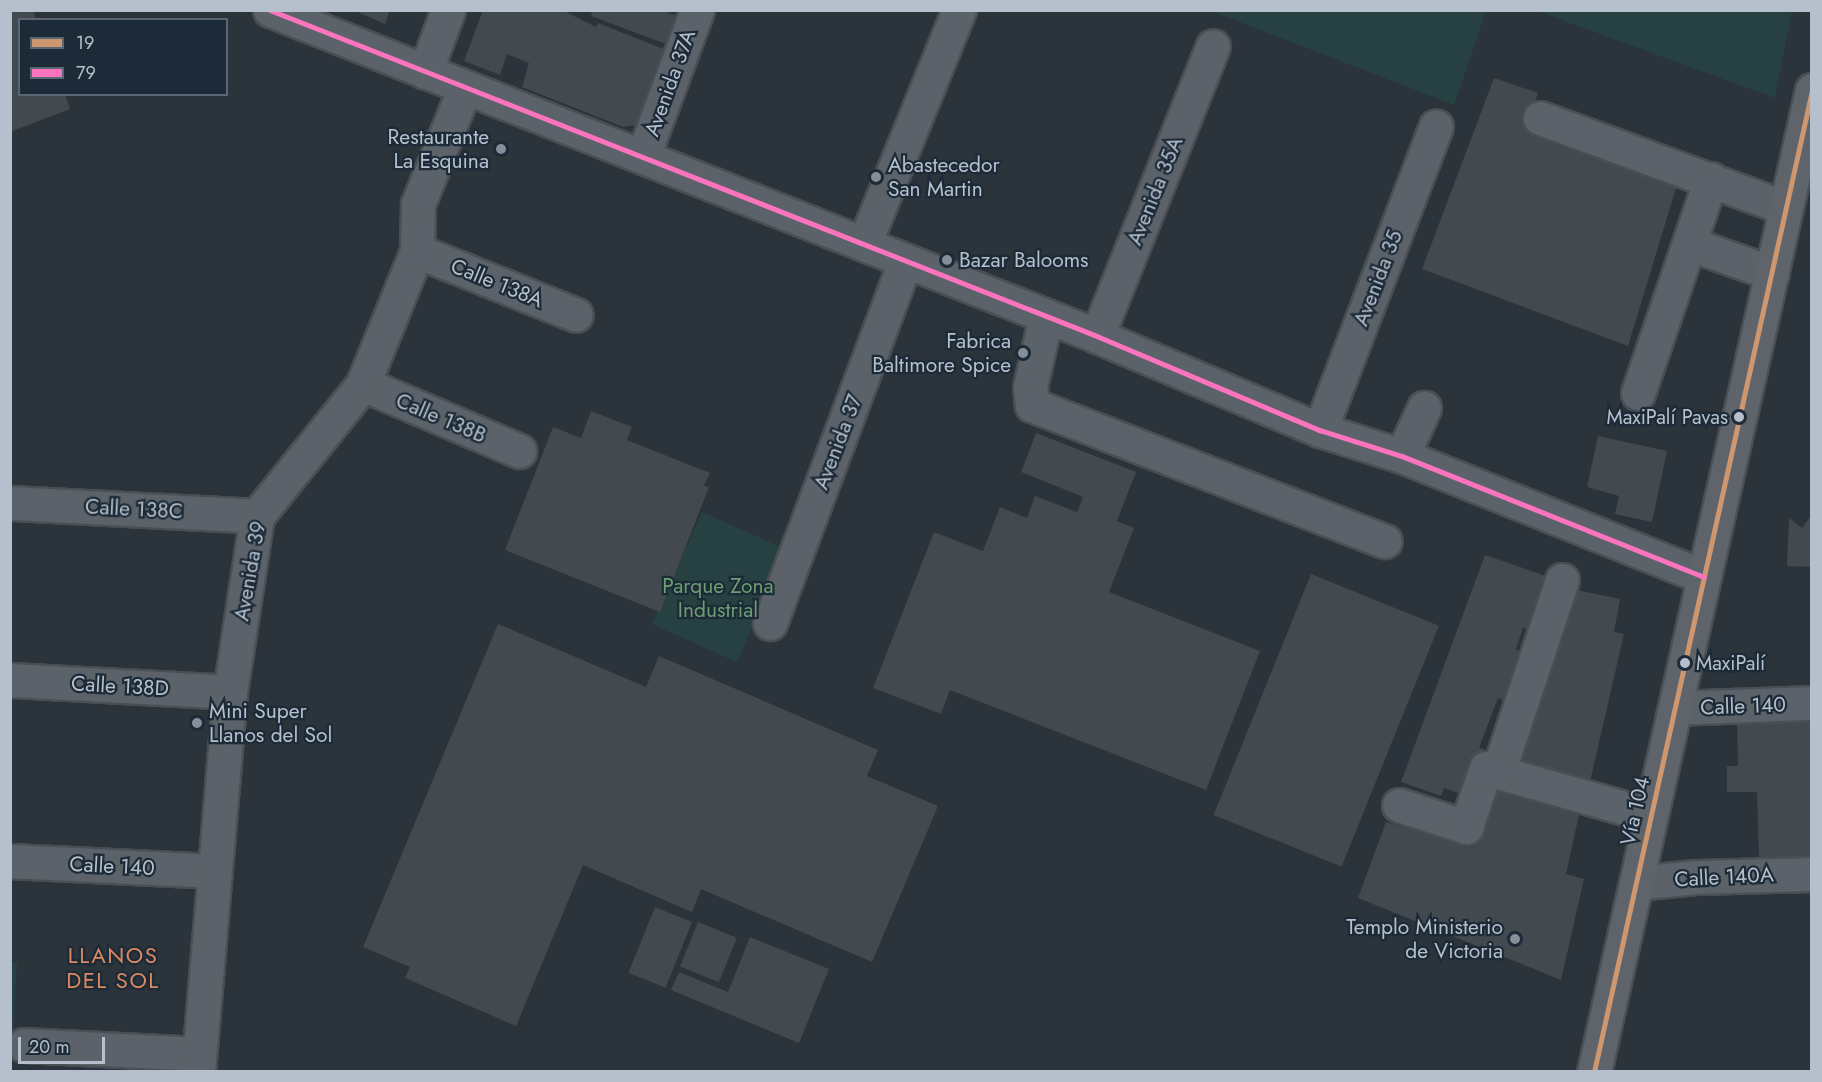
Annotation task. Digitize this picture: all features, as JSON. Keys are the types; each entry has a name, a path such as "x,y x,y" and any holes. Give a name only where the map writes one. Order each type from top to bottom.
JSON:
{"main road":[{"name":"Vía 104","path":"1573,1071 1635,811 1698,574 1786,208 1804,157 1812,90"},
{"name":"Vía 104","path":"1594,1071 1675,708 1698,574"}],"street":[{"path":"270,10 1097,336 1320,430 1402,456 1698,574"},
{"path":"425,72 448,10"},
{"name":"Avenida 37A","path":"643,156 697,10"},
{"path":"864,244 959,10"},
{"name":"Avenida 35A","path":"1097,336 1213,46"},
{"name":"Avenida 39","path":"199,1063 213,871 230,692 257,516 363,384 417,251 418,204 465,87"},
{"path":"1540,118 1712,179 1786,208"},
{"name":"Avenida 35","path":"1320,430 1436,126"},
{"path":"1638,393 1712,179"},
{"path":"1690,243 1772,273"},
{"name":"Calle 138A","path":"417,251 576,315"},
{"name":"Avenida 37","path":"770,622 905,261"},
{"path":"1046,316 1030,387 1032,405 1385,541"},
{"name":"Calle 138B","path":"363,384 519,451"},
{"path":"1402,456 1424,408"},
{"name":"Calle 138C","path":"10,502 257,516"},
{"path":"1498,772 1562,580"},
{"name":"Calle 138D","path":"10,680 230,692"},
{"name":"Calle 140","path":"1675,708 1812,703"},
{"path":"1399,805 1466,827 1486,768 1635,811"},
{"name":"Calle 140","path":"10,861 213,871"},
{"name":"Calle 140A","path":"1636,883 1696,877 1812,874"},
{"path":"24,1045 199,1063"}],"green space":[{"path":"1486,10 1454,105 1211,11"},
{"path":"1792,10 1775,98 1537,11"},
{"name":"Parque Zona Industrial","path":"702,512 787,550 737,662 652,624"},
{"path":"10,962 17,962 11,1072 10,1071"}],"building":[{"path":"10,10 33,10 35,18 18,18 18,96 66,96 70,109 10,132"},
{"path":"353,10 390,10 385,24"},
{"path":"483,10 562,10 596,27 598,23 671,52 643,124 623,127 522,87 529,63 507,54 500,75 464,61"},
{"path":"593,10 661,10 677,16 666,44 591,16"},
{"path":"1494,78 1538,93 1525,130 1677,185 1628,346 1422,269"},
{"path":"591,411 632,427 627,440 710,473 704,486 709,487 660,612 505,550 553,427 581,438"},
{"path":"1036,433 1136,472 1117,521 1134,528 1109,592 1260,651 1206,790 950,690 941,714 873,688 934,532 983,551 1000,507 1027,518 1035,496 1077,512 1083,497 1021,472"},
{"path":"1598,436 1667,451 1652,522 1615,514 1619,496 1587,487"},
{"path":"1812,514 1812,567 1787,566 1789,518 1802,528"},
{"path":"1485,555 1546,576 1529,630 1523,628 1516,649 1520,651 1503,700 1498,698 1479,748 1484,749 1475,777 1463,795 1444,788 1441,796 1401,782"},
{"path":"1311,574 1439,626 1342,867 1214,815"},
{"path":"1562,587 1620,599 1614,632 1624,634 1589,786 1520,768 1559,621"},
{"path":"498,624 646,687 659,656 878,750 867,776 938,806 872,962 701,889 692,912 583,865 516,1026 405,978 410,967 363,947"},
{"path":"1812,721 1812,856 1759,858 1757,792 1727,792 1727,766 1738,766 1737,722"},
{"name":"Templo Ministerio de Victoria","path":"1488,788 1580,810 1566,874 1584,879 1561,980 1358,898 1386,822 1473,847"},
{"path":"655,907 692,922 665,988 628,973"},
{"path":"698,922 737,938 719,982 680,967"},
{"path":"750,937 829,969 799,1043 671,990 679,972 728,992"}],"transit line":[{"name":"79","path":"270,10 1097,336 1320,430 1402,456 1704,577"},
{"name":"19","path":"1594,1072 1812,90"}],"place":[{"name":"Restaurante La Esquina","path":"501,149"},
{"name":"Abastecedor San Martin","path":"876,177"},
{"name":"Bazar Balooms","path":"947,260"},
{"name":"Fabrica Baltimore Spice","path":"1023,353"},
{"name":"MaxiPalí Pavas","path":"1739,417"},
{"name":"MaxiPalí","path":"1685,663"},
{"name":"Mini Super Llanos del Sol","path":"197,723"},
{"name":"Templo Ministerio de Victoria","path":"1515,939"}],"district":[{"name":"LLANOS DEL SOL","path":"113,968"}]}
